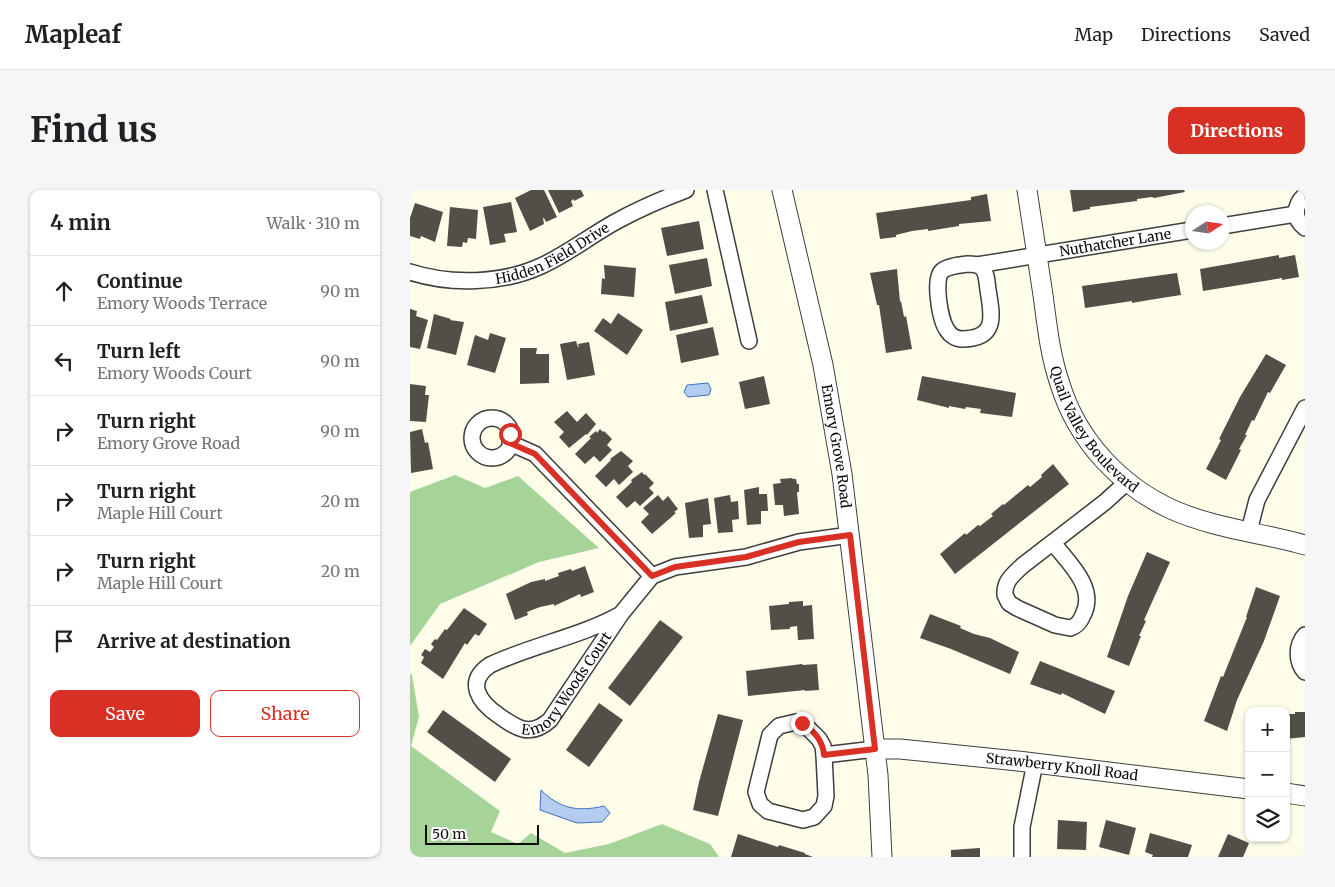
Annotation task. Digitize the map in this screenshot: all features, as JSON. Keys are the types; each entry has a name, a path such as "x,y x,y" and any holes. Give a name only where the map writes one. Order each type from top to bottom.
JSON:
{"street":[{"name":"Hidden Field Drive","path":"410,272 437,278 465,280 493,278 527,271 558,258 628,216 686,190"},
{"path":"715,190 749,341"},
{"name":"Emory Grove Road","path":"782,190 832,409 850,535 875,749 882,822 882,857"},
{"name":"Quail Valley Boulevard","path":"1027,190 1053,360 1063,393 1074,417 1090,444 1110,467 1127,482 1150,498 1177,511 1198,519 1305,545"},
{"path":"1305,195 1298,203 1296,214 1298,221 1305,228"},
{"path":"1230,225 1296,214"},
{"name":"Nuthatcher Lane","path":"976,265 1185,231"},
{"path":"968,264 976,265 982,268 985,275 992,323 982,335 960,339 951,335 943,323 938,278 940,272 948,268 968,264"},
{"path":"1249,531 1257,500 1305,408"},
{"path":"510,443 535,454 652,576"},
{"path":"1053,542 1075,570 1088,598 1087,607 1079,623 1070,628 1055,625 1009,603 1005,595 1005,586 1010,577 1053,542 1105,502 1127,482"},
{"name":"Emory Woods Court","path":"621,614 577,633 490,665 480,674 477,681 478,693 482,702 517,728 532,729 546,724 621,614 652,576 675,567 746,557 799,542 850,535"},
{"path":"1305,634 1299,645 1298,655 1300,666 1305,672"},
{"path":"798,722 804,724 819,739 824,755 826,800 819,814 809,819 798,819 770,812 761,806 756,788 769,738 774,730 788,723 798,722"},
{"path":"824,755 875,749"},
{"name":"Strawberry Knoll Road","path":"875,749 918,751 1245,789"},
{"path":"1022,857 1022,827 1035,764"},
{"path":"1290,794 1305,796"}],"green space":[{"path":"455,475 485,488 518,476 599,548 539,562 440,604 410,646 410,492"},
{"path":"410,673 412,675 419,717 411,746 500,811 491,832 518,844 531,833 565,853 609,844 662,824 710,844 719,857 410,857"}],"water":[{"path":"708,383 711,389 709,395 688,397 684,392 687,385"},
{"path":"541,790 562,805 578,809 604,806 610,813 602,822 577,823 540,810"}],"building":[{"path":"531,190 544,190 557,217 546,222 543,218 544,224 530,231 515,198"},
{"path":"548,190 581,190 584,196 571,201 573,206 559,213"},
{"path":"1070,190 1184,190 1185,192 1090,207 1090,209 1073,212"},
{"path":"987,194 991,221 959,224 959,226 928,231 928,229 912,231 896,235 896,237 880,239 876,213 971,200 971,197"},
{"path":"511,202 517,232 504,234 506,242 490,245 483,207"},
{"path":"415,203 443,212 435,242 421,236 420,239 410,236 410,218"},
{"path":"450,207 478,210 476,239 468,238 467,243 463,242 462,247 447,246"},
{"path":"699,221 704,249 667,256 661,228"},
{"path":"1279,255 1279,258 1295,255 1299,277 1203,291 1200,269"},
{"path":"707,258 712,286 675,294 669,265"},
{"path":"604,265 636,268 634,297 601,294 602,278 605,279"},
{"path":"897,269 900,302 904,317 906,316 912,349 886,353 879,305 877,305 870,273"},
{"path":"1177,273 1181,295 1085,308 1082,286"},
{"path":"702,295 708,323 670,331 665,302"},
{"path":"410,309 417,311 416,316 428,320 420,349 410,347"},
{"path":"618,313 643,330 627,355 594,331 603,318 611,324"},
{"path":"434,314 450,320 464,322 456,355 427,348"},
{"path":"713,327 719,355 681,363 676,335"},
{"path":"490,333 506,338 495,373 467,365 475,335 488,340"},
{"path":"576,341 578,347 578,344 589,342 595,375 567,380 560,344"},
{"path":"520,348 537,348 536,354 549,354 549,383 520,384"},
{"path":"1266,354 1286,365 1270,393 1268,392 1254,421 1252,420 1245,435 1247,435 1239,449 1241,450 1226,480 1206,469 1240,397"},
{"path":"764,376 770,404 745,409 739,382"},
{"path":"922,376 1016,393 1012,417 980,413 981,409 949,406 949,408 917,400"},
{"path":"410,384 426,386 425,395 429,395 426,422 410,421"},
{"path":"567,411 577,422 586,413 596,424 587,435 569,448 559,437 564,432 554,422"},
{"path":"422,429 425,443 428,442 433,469 411,473 410,432"},
{"path":"600,429 612,439 607,445 612,450 600,462 594,456 585,464 575,454 591,438 589,437"},
{"path":"621,451 633,461 628,466 633,472 619,485 614,479 606,487 595,476 610,459"},
{"path":"1053,464 1069,484 955,574 940,554 965,533 966,535 993,516 991,514 1028,485 1030,487"},
{"path":"642,472 654,483 649,488 654,493 640,506 635,501 627,508 616,497 632,482 631,480"},
{"path":"780,479 796,479 797,484 799,484 799,492 797,492 799,514 784,516 783,505 775,505 773,484 781,483"},
{"path":"759,487 759,494 767,494 768,511 761,511 761,524 747,525 744,490"},
{"path":"658,495 663,501 668,496 678,509 652,534 641,522 649,514 643,508"},
{"path":"730,495 731,502 738,501 739,519 732,520 733,532 718,533 714,498"},
{"path":"708,498 711,524 703,525 703,537 689,538 685,503"},
{"path":"1147,552 1170,562 1144,620 1146,621 1129,666 1107,657 1128,596"},
{"path":"585,566 594,592 581,597 580,594 554,606 554,604 540,607 527,612 528,615 515,620 506,594 531,582 545,579 545,581 559,576 558,573 571,569 572,571"},
{"path":"1256,587 1280,596 1264,641 1237,700 1227,731 1204,721 1247,617"},
{"path":"803,601 803,606 812,605 814,639 798,640 797,626 790,627 790,629 771,630 769,606"},
{"path":"464,608 487,624 479,636 475,634 467,645 465,643 443,679 421,663 424,657 421,655 425,649 430,652 434,647 431,644 435,639 437,640 445,629 447,630"},
{"path":"930,614 1019,652 1010,674 920,638"},
{"path":"660,620 683,637 630,706 608,688"},
{"path":"1040,661 1115,691 1105,714 1062,693 1061,695 1030,684"},
{"path":"817,664 819,690 748,696 746,671"},
{"path":"599,703 623,720 589,767 566,750"},
{"path":"443,710 511,759 495,782 427,732"},
{"path":"1295,712 1305,712 1305,737 1290,739 1290,714 1295,714"},
{"path":"718,714 743,720 718,816 693,810"},
{"path":"1058,820 1087,822 1086,850 1057,849"},
{"path":"1106,820 1136,828 1129,855 1099,847"},
{"path":"1150,833 1192,845 1188,857 1152,857 1153,855 1145,852"},
{"path":"738,834 778,847 779,845 813,857 731,857"},
{"path":"1228,834 1249,843 1243,857 1218,857"},
{"path":"980,848 980,857 951,857 951,850"}],"route":[{"path":"510,434 510,443 535,454 652,576 675,567 746,557 780,546 850,535 875,749 824,755 819,739 802,723"}]}
